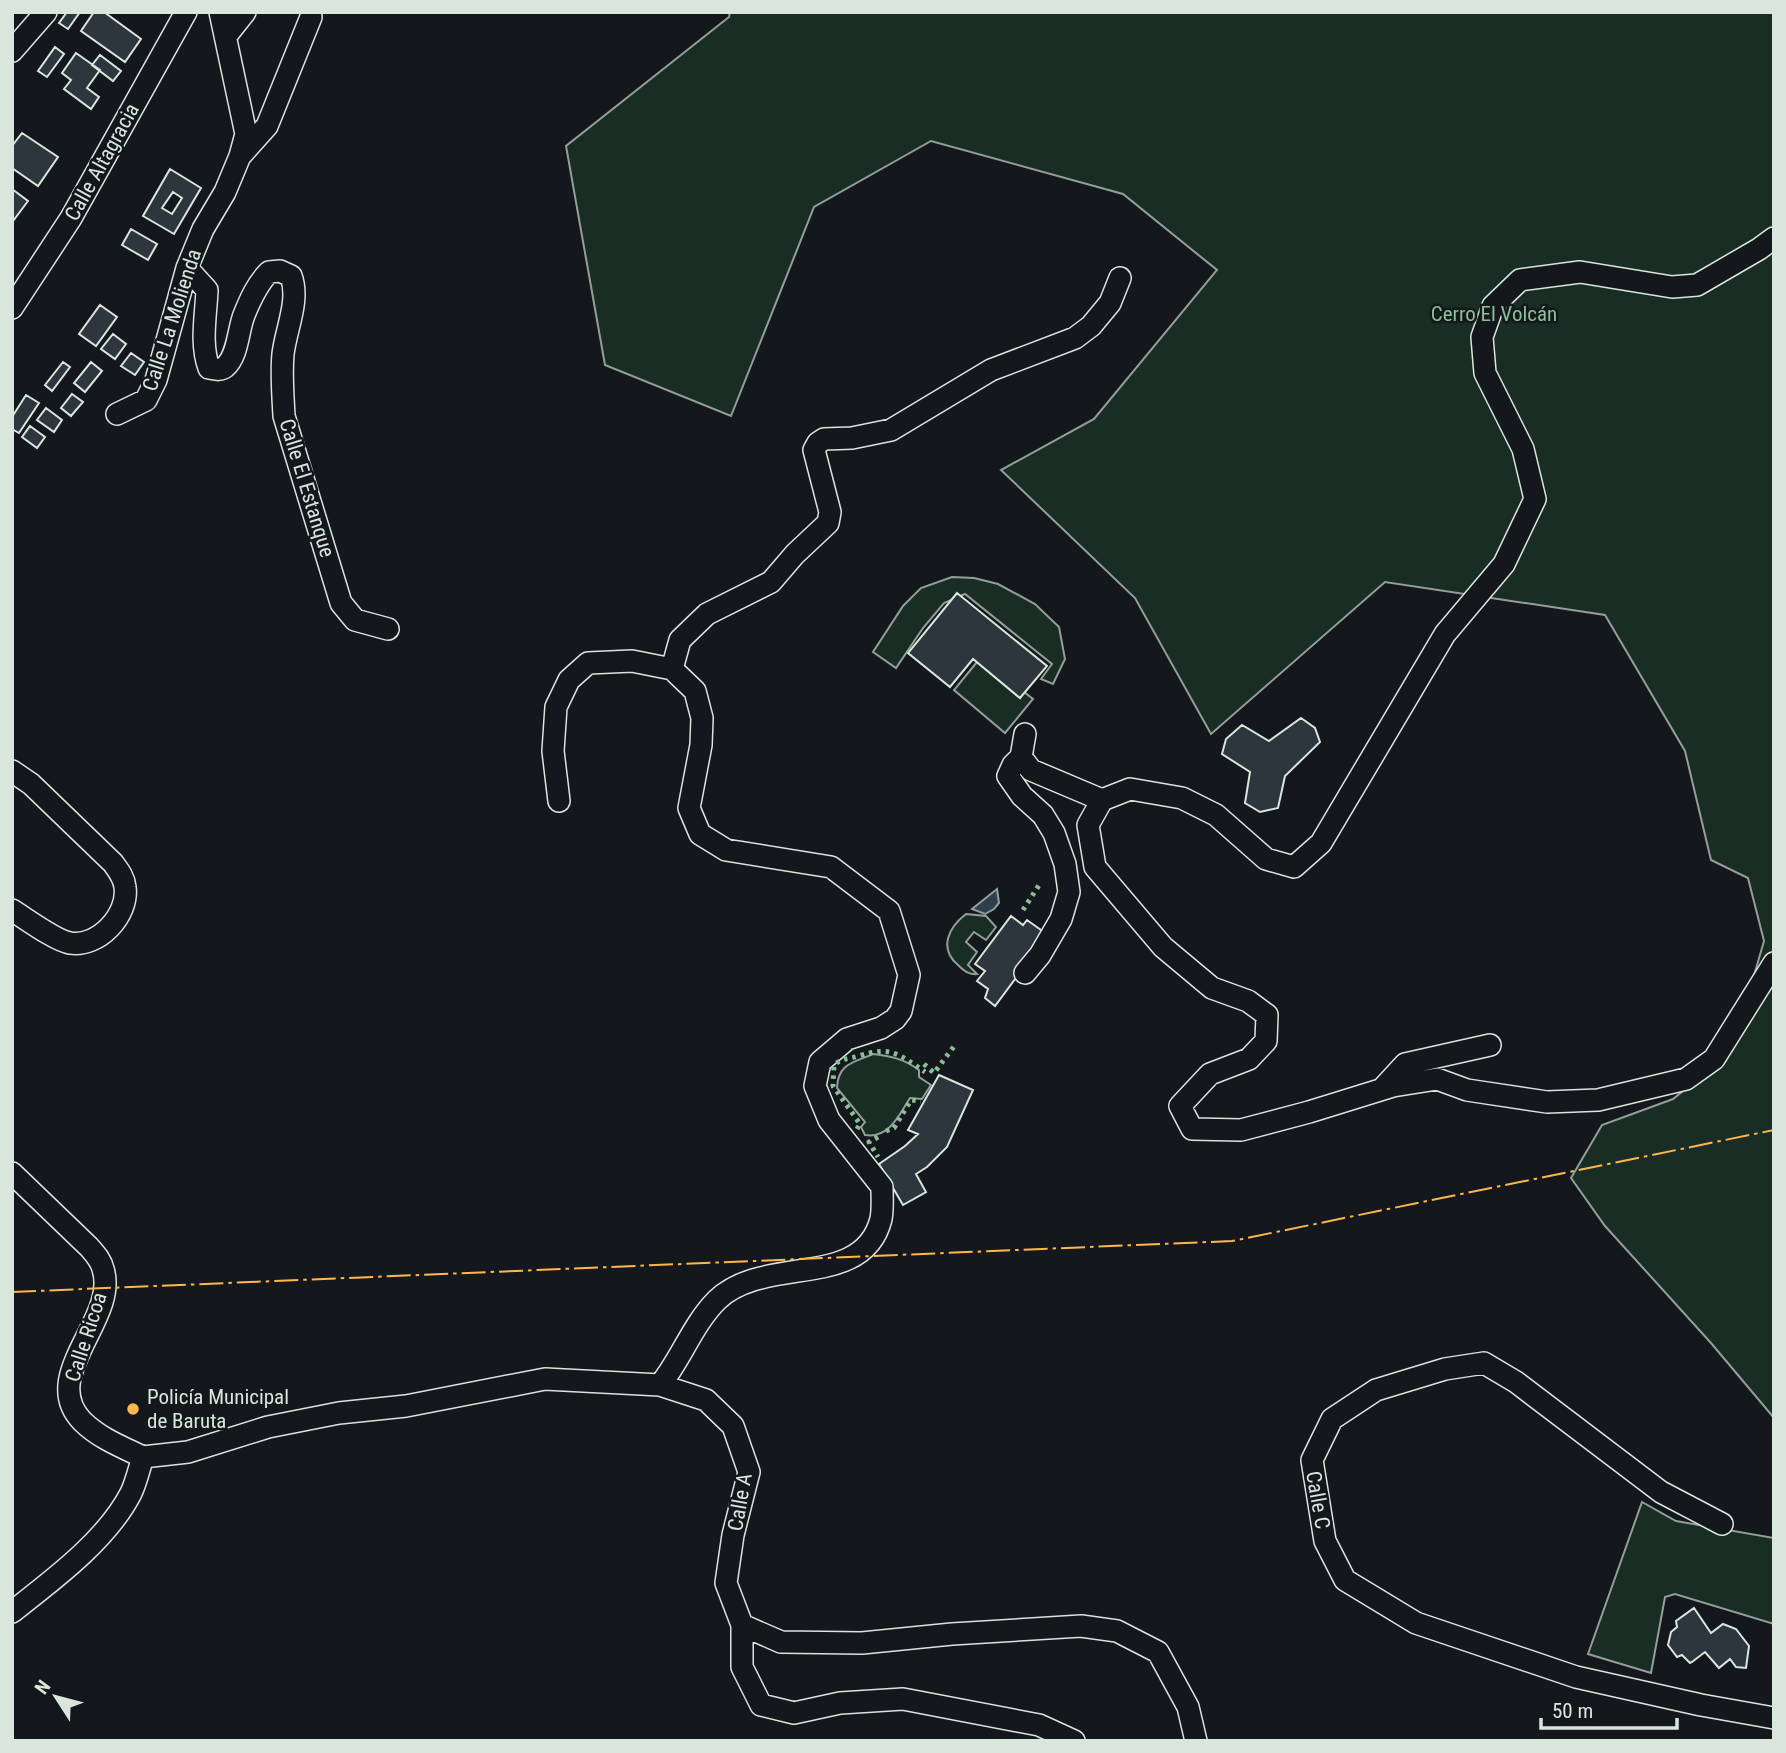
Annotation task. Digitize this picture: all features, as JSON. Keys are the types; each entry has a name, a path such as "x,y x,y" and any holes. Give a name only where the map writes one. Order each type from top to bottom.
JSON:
{"street":[{"path":"12,51 46,12"},
{"name":"Calle La Molienda","path":"117,414 146,400 156,380 187,268 203,229 225,192 246,134 220,12"},
{"path":"226,36 246,12"},
{"name":"Calle Altagracia","path":"12,308 71,218 178,15"},
{"path":"240,156 267,126 311,17"},
{"path":"1774,237 1759,249 1697,285 1672,287 1580,272 1520,279 1493,306 1482,337 1485,373 1523,449 1535,499 1504,564 1445,634 1321,844 1294,867 1266,859 1216,814 1182,798 1129,789 1102,800 1088,825 1095,867 1163,947 1212,988 1248,1001 1267,1015 1266,1041 1249,1059 1210,1074 1180,1106 1192,1129 1241,1130 1382,1089 1437,1079 1467,1090 1546,1102 1598,1100 1686,1079 1714,1059 1774,963"},
{"name":"Calle El Estanque","path":"187,268 207,290 205,358 209,368 219,369 226,366 232,356 243,316 260,281 269,272 280,271 291,276 295,286 283,352 282,388 285,416 341,603 355,620 388,629"},
{"path":"672,669 680,640 707,614 771,582 795,554 828,523 830,512 814,450 818,443 824,439 852,439 891,430 991,370 1075,338 1091,327 1110,303 1120,278"},
{"path":"559,800 554,751 556,707 569,680 588,663 632,661 672,669 695,691 702,718 701,745 689,808 700,834 726,850 831,867 889,911 909,975 901,1011 895,1019 881,1028 847,1039 820,1062 815,1086 829,1120 882,1187 881,1219 870,1242 850,1259 831,1266 744,1281 717,1300 660,1385"},
{"path":"1025,734 1021,757 1008,776 1022,796 1043,816 1054,833 1065,864 1069,892 1062,919 1040,955 1025,973"},
{"path":"1021,757 1031,770 1102,800"},
{"path":"12,771 38,791 113,863 125,884 125,896 115,920 94,939 82,943 68,943 12,909"},
{"path":"1382,1089 1405,1064 1490,1045"},
{"name":"Calle Ricoa","path":"12,1173 89,1247 99,1258 105,1272 101,1304 69,1380 69,1401 82,1420 99,1434 143,1457"},
{"name":"Calle C","path":"1722,1524 1661,1492 1516,1382 1484,1363 1445,1368 1376,1390 1332,1419 1312,1460 1325,1542 1345,1580 1416,1623 1576,1677 1774,1718"},
{"name":"Calle A","path":"143,1457 188,1452 268,1427 339,1413 405,1406 545,1380 660,1385 706,1400 733,1426 750,1472 733,1535 726,1583 742,1625"},
{"path":"12,1612 79,1555 110,1524 131,1493 143,1457"},
{"path":"1074,1741 1039,1725 904,1699 840,1703 794,1713 761,1705 742,1667 742,1625 781,1642 862,1643 1081,1626 1117,1632 1158,1652 1188,1707 1196,1741"}],"green space":[{"name":"Cerro El Volcán","path":"730,12 1774,12 1774,1418 1711,1343 1605,1226 1571,1178 1602,1125 1673,1099 1732,1051 1764,941 1748,878 1711,860 1685,751 1605,615 1385,582 1211,734 1135,598 1001,470 1094,419 1217,270 1123,194 931,141 814,207 731,416 605,365 566,146 729,17"},
{"path":"952,577 974,578 998,584 1035,604 1059,627 1065,659 1053,684 1041,679 1052,664 965,594 944,603 896,668 873,652 903,606 921,588"},
{"path":"977,662 1020,698 1024,692 1033,699 1005,733 954,690"},
{"path":"966,914 986,916 996,927 986,940 974,932 966,942 977,952 968,965 977,974 962,969 948,952 951,931"},
{"path":"873,1054 908,1063 919,1070 919,1077 931,1085 922,1099 910,1098 887,1130 865,1135 861,1127 865,1122 837,1088 840,1073 848,1065"},
{"path":"1642,1502 1676,1521 1774,1538 1774,1624 1675,1594 1665,1597 1651,1673 1588,1654"}],"water":[{"path":"997,889 999,903 994,909 985,914 972,909"}],"building":[{"path":"67,12 80,12 68,29 59,23"},
{"path":"94,12 104,12 141,39 125,62 81,31"},
{"path":"55,47 64,54 47,77 38,71"},
{"path":"76,53 100,70 87,88 99,97 91,109 64,89 71,80 62,73"},
{"path":"100,55 121,71 113,81 92,65"},
{"path":"22,133 58,157 38,186 12,168 12,146"},
{"path":"170,169 201,188 174,234 143,216","holes":["173,192 182,198 172,214 162,208"]},
{"path":"12,189 28,201 13,221 12,220"},
{"path":"131,229 157,244 148,260 122,245"},
{"path":"100,305 117,317 96,346 79,334"},
{"path":"113,334 126,344 115,359 101,349"},
{"path":"131,353 144,362 135,375 121,366"},
{"path":"63,362 70,367 52,391 45,385"},
{"path":"91,362 102,371 85,392 74,383"},
{"path":"72,394 83,402 71,416 61,408"},
{"path":"26,395 39,403 19,433 12,429 12,417"},
{"path":"46,408 62,420 54,432 37,420"},
{"path":"30,426 45,437 37,448 22,437"},
{"path":"957,593 1047,666 1020,698 973,659 950,687 908,653"},
{"path":"1301,718 1315,728 1320,742 1285,776 1278,808 1260,812 1245,803 1250,772 1222,754 1226,739 1242,725 1269,741"},
{"path":"1011,916 1023,925 1027,920 1048,935 995,1006 985,998 988,989 977,981 985,971 975,964"},
{"path":"939,1075 973,1090 947,1147 916,1174 926,1192 903,1205 879,1164 918,1134 908,1130"},
{"path":"1694,1608 1711,1633 1723,1624 1736,1629 1749,1646 1746,1668 1736,1667 1730,1659 1719,1668 1705,1652 1690,1663 1682,1655 1677,1657 1668,1645 1671,1632 1677,1627 1676,1621"}],"hedge":[{"path":"1023,910 1041,882"},
{"path":"924,1064 934,1073 955,1045"},
{"path":"857,1129 860,1124 833,1086 834,1065 843,1060 879,1051 902,1057 925,1072"},
{"path":"886,1131 894,1128 911,1100 921,1101"},
{"path":"878,1137 869,1142 878,1157"}],"power":[{"path":"12,1292 1232,1241 1774,1130"}],"place":[{"name":"Policía Municipal de Baruta","path":"133,1409"}]}
